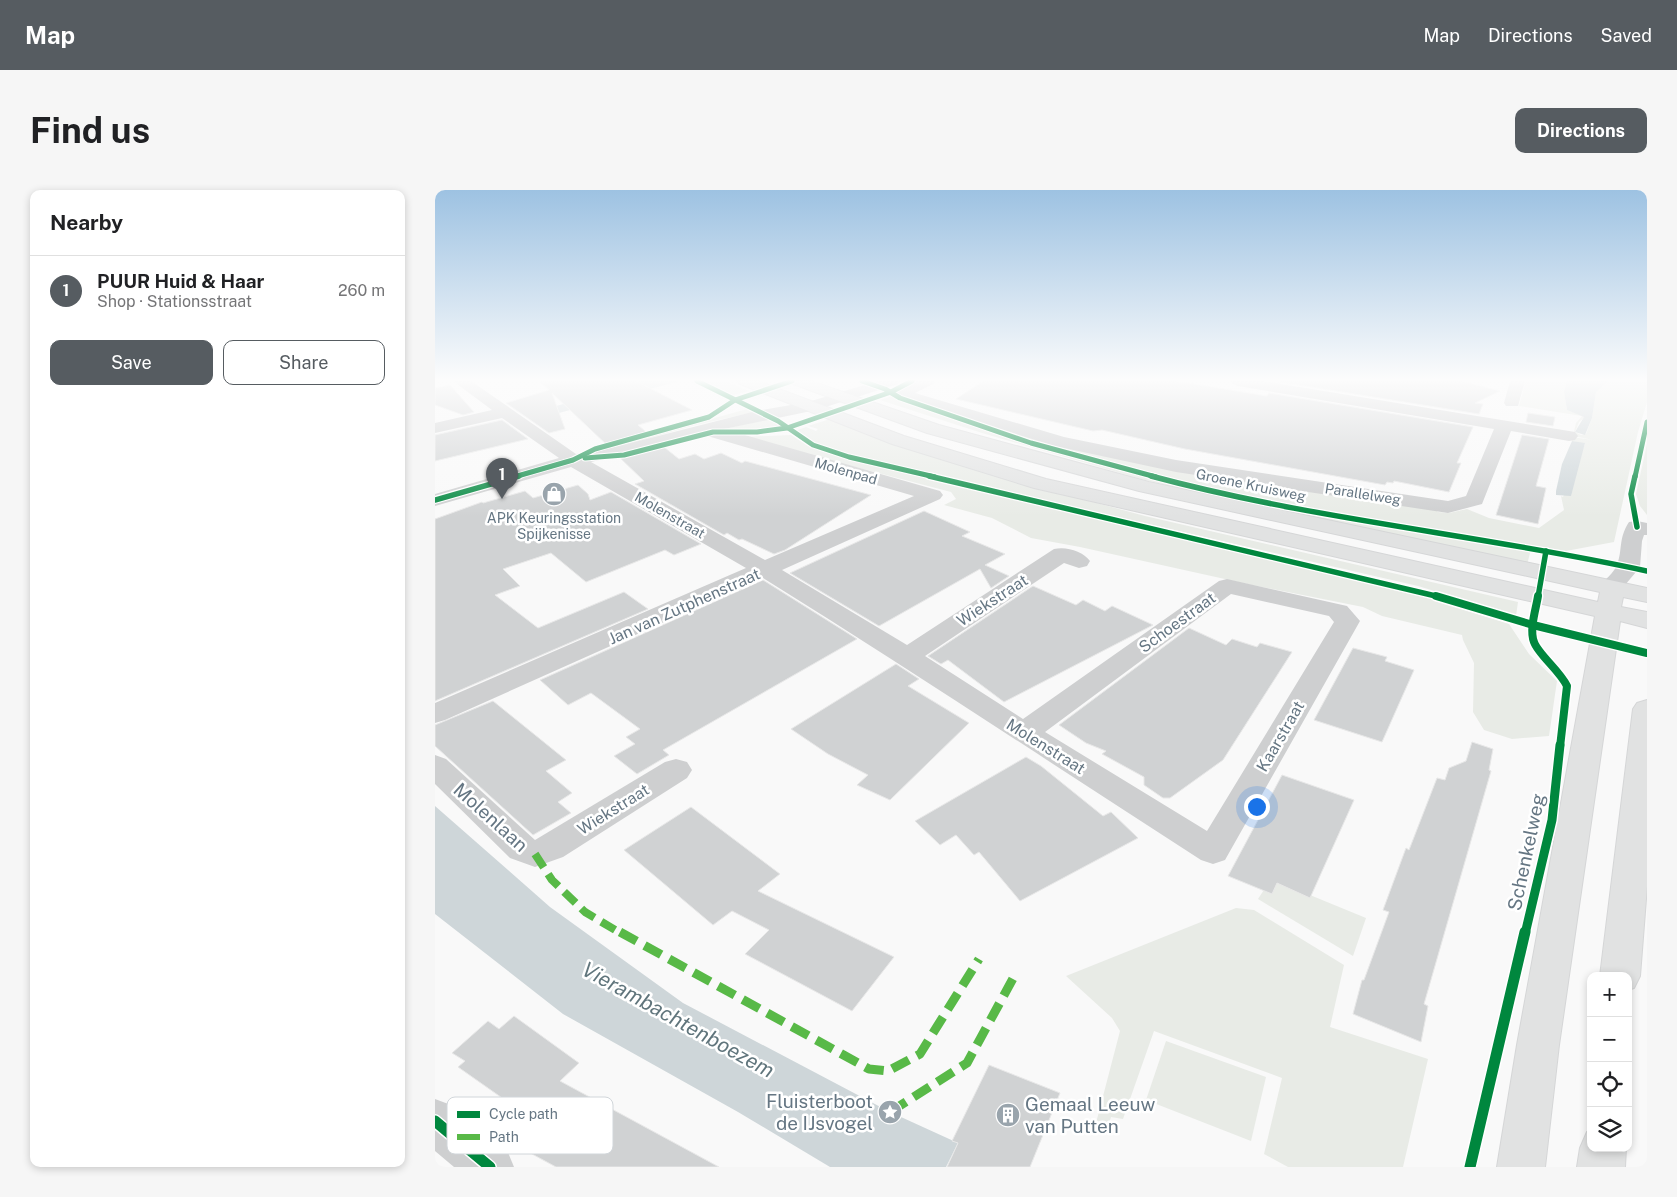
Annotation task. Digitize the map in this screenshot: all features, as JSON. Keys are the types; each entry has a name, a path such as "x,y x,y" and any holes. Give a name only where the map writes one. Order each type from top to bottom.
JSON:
{"main road":[{"name":"Groene Kruisweg","path":"863,427 898,440 1041,484 1610,600 1646,598"},
{"name":"Groene Kruisweg","path":"930,427 1145,487 1610,600 1647,620"},
{"path":"1521,1167 1538,1044 1610,600"},
{"path":"1620,972 1647,709"},
{"path":"1601,1167 1603,1152"}],"street":[{"name":"Molenstraat","path":"526,427 573,460 766,570 907,656 1213,852"},
{"path":"573,460 595,450 678,427"},
{"path":"435,500 573,460 615,452 710,427"},
{"name":"Parallelweg","path":"1010,427 1061,442 1176,466 1448,507 1475,500 1504,427"},
{"path":"1508,427 1569,436"},
{"name":"Molenpad","path":"703,428 933,495"},
{"name":"Jan van Zutphenstraat","path":"435,714 933,495"},
{"path":"1610,600 1628,567 1631,541 1637,527 1647,529"},
{"name":"Wiekstraat","path":"907,656 1062,554 1079,561"},
{"path":"1628,567 1646,598"},
{"name":"Schoestraat","path":"1025,733 1227,586 1338,612 1347,621"},
{"name":"Kaarstraat","path":"1213,852 1347,621"},
{"name":"Molenlaan","path":"435,766 522,849 535,854 551,848"},
{"name":"Wiekstraat","path":"551,848 676,770"},
{"path":"435,1121 447,1131"},
{"path":"474,1154 489,1167"}],"shaded area":[{"path":"685,427 690,427 599,453 598,451"},
{"path":"735,427 779,427 760,431 715,431"},
{"path":"806,427 816,431 818,429 810,427 848,427 903,448 1145,516 1518,602 1516,616 1418,586 840,453 815,444 795,431"},
{"path":"962,427 980,427 1029,444 1176,484 1308,512 1531,549 1527,565 1250,505 1141,479"},
{"path":"989,427 1002,427 1058,443 1435,509 1438,512 1449,513 1467,509 1489,518 1539,528 1564,510 1561,496 1563,497 1585,444 1572,441 1572,437 1593,440 1573,436 1575,427 1577,427 1575,432 1581,435 1586,434 1589,427 1640,427 1614,542 1566,551 1304,507 1186,483 1037,443"},
{"path":"791,435 808,446 844,458 1427,598 1509,624 1529,654 1557,681 1549,736 1512,739 1484,730 1473,712 1474,663 1462,635 1382,616 1363,607 1031,538 992,518 944,505 956,499 951,492 741,437"},
{"path":"1647,444 1647,515 1640,506 1636,494"},
{"path":"1271,879 1366,918 1353,956 1258,899"},
{"path":"1236,908 1254,910 1344,965 1330,1027 1428,1059 1403,1167 1288,1167 1264,1154 1282,1078 1154,1031 1123,1119 1111,1117 1108,1127 1096,1123 1120,1031 1112,1018 1066,976"},
{"path":"1166,1041 1266,1077 1251,1141 1146,1100"}],"water":[{"path":"1578,427 1588,427 1585,435 1575,432"},
{"path":"1572,441 1585,443 1571,496 1556,495 1562,464"},
{"name":"Vierambachtenboezem","path":"435,806 550,907 683,1003 890,1112 958,1143 946,1167 830,1167 738,1112 563,1014 435,914"}],"building":[{"path":"473,427 511,427 528,439 435,461 435,435"},
{"path":"540,427 564,427 565,429 549,433"},
{"path":"587,427 640,427 651,436 608,446"},
{"path":"1074,427 1473,427 1457,463 1461,463 1449,492 1394,481 1393,483 1387,482 1385,485 1185,449 1102,430 1093,431"},
{"path":"1522,435 1549,439 1536,486 1546,488 1538,524 1496,515"},
{"path":"664,447 679,459 695,454 704,459 721,453 742,463 745,461 871,495 785,550 774,554 727,533 724,535 635,484 644,481 619,457"},
{"path":"578,485 588,494 590,500 611,492 701,544 674,555 665,550 586,582 551,553 503,569 520,586 495,595 538,628 624,592 648,609 435,701 435,519 482,502 525,491 533,498"},
{"path":"924,511 970,532 962,536 1005,554 985,565 1009,576 991,588 980,569 879,626 790,573"},
{"path":"763,580 857,639 663,750 669,755 637,774 614,756 635,744 626,737 640,729 591,693 568,705 540,680"},
{"path":"1033,586 1076,605 1083,600 1105,611 1112,606 1153,625 1004,702 948,660 941,664 928,656"},
{"path":"1189,628 1226,645 1232,639 1257,647 1260,643 1292,652 1223,760 1170,798 1163,798 1144,785 1144,777 1102,754 1106,751 1086,743 1059,725"},
{"path":"1353,648 1387,657 1385,661 1414,670 1382,742 1314,720"},
{"path":"896,664 919,679 908,686 969,723 890,800 857,785 868,775 828,754 791,729"},
{"path":"493,701 566,760 546,771 572,793 558,802 571,813 533,835 435,746 435,725"},
{"path":"1472,742 1493,749 1489,770 1491,771 1424,1004 1428,1006 1421,1042 1353,1014 1362,980 1364,980 1389,912 1383,910 1406,848 1409,850 1437,778 1445,780 1449,768 1466,761"},
{"path":"1026,757 1041,766 1103,816 1111,812 1138,838 1020,901 979,852 974,855 956,835 940,845 915,821"},
{"path":"1282,775 1354,800 1310,898 1277,883 1272,894 1228,876"},
{"path":"691,807 780,874 758,891 894,957 852,1011 745,954 769,930 732,911 713,925 624,850"},
{"path":"514,1016 579,1063 560,1081 590,1097 501,1097 458,1067 465,1061 452,1053 488,1021 499,1029"},
{"name":"Gemaal Leeuw van Putten","path":"989,1065 1060,1093 1030,1167 947,1167 958,1143 952,1141"},
{"path":"613,1110 719,1167 556,1167 532,1154 613,1154"}],"marked path":[{"path":"535,854 552,880 585,912 646,948 869,1069 888,1071 920,1054 979,959"},
{"path":"890,1112 967,1063 1016,973"}],"cycle path":[{"path":"435,500 573,460 595,449 675,427"},
{"path":"786,427 813,445 849,457 1417,590 1533,625 1647,653"},
{"path":"585,458 624,455 713,432 757,432 791,427"},
{"path":"983,427 1031,443 1178,483 1275,504 1584,557 1647,571"},
{"path":"1637,527 1631,494 1646,427"},
{"name":"Schenkelweg","path":"1470,1167 1552,820 1567,686 1563,677 1534,643 1533,625 1546,551"},
{"path":"435,1121 447,1131"},
{"path":"474,1154 490,1167"}],"place":[{"name":"APK Keuringsstation Spijkenisse","path":"554,494"},
{"name":"PUUR Huid & Haar","path":"502,499"},
{"name":"Fluisterboot de IJsvogel","path":"890,1112"},
{"name":"Gemaal Leeuw van Putten","path":"1008,1115"}]}
